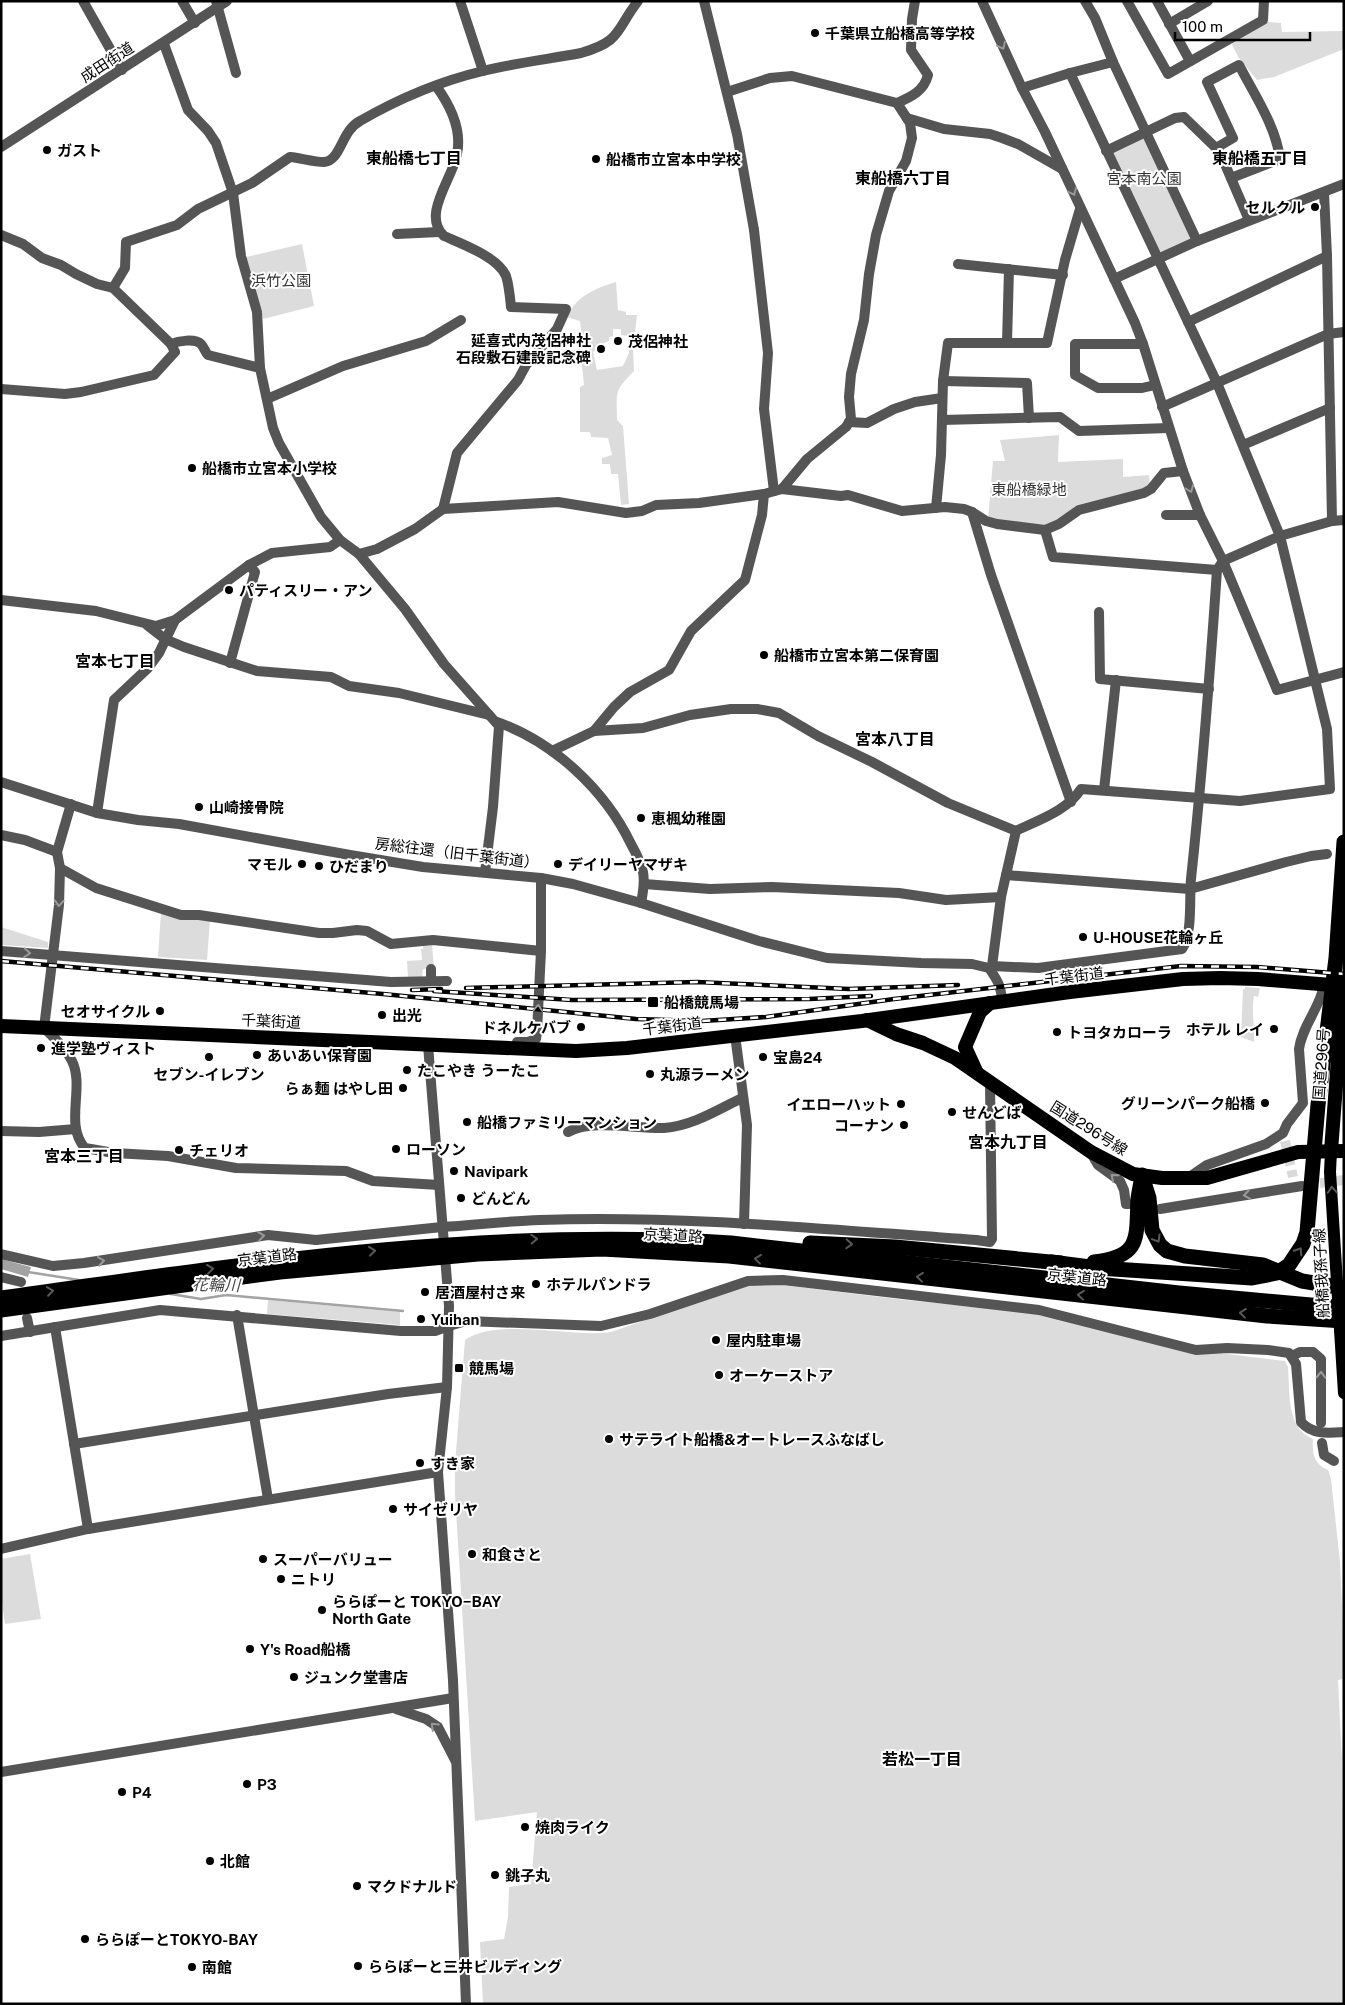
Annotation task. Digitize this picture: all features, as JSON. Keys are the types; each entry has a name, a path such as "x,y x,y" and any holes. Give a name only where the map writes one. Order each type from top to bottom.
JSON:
{"highway":[{"path":"1051,1262 1098,1268 1252,1278 1277,1273 1289,1265 1304,1244 1309,1221 1311,1174 1336,958 1344,842"},
{"name":"千葉街道","path":"1,1026 555,1050 627,1048 868,1020 1183,979 1220,978 1344,986"},
{"name":"国道296号","path":"1338,1151 1344,979"},
{"path":"976,1072 966,1047 980,1012 996,1002"},
{"name":"国道296号線","path":"868,1020 896,1034 944,1052 1091,1152 1133,1174 1162,1178 1207,1178 1298,1152 1338,1151"},
{"path":"731,1243 835,1244 895,1247 1019,1260 1096,1262 1118,1257 1132,1245 1138,1228 1138,1199 1142,1176"},
{"path":"1142,1176 1149,1198 1152,1230 1160,1245 1167,1251 1185,1256 1263,1264 1302,1281 1344,1288"},
{"name":"京葉道路","path":"1,1298 276,1261 477,1242 601,1238 667,1239 731,1243 1179,1293 1344,1308"},
{"name":"京葉道路","path":"1,1310 280,1272 478,1254 602,1249 729,1256 1267,1316 1344,1321"},
{"path":"1267,1316 1344,1326"}],"main road":[{"name":"船橋我孫子線","path":"1338,1151 1330,1172 1344,1393"}],"street":[{"path":"83,1 122,70"},
{"path":"182,1 194,23"},
{"name":"成田街道","path":"1,147 164,44 217,4 227,1"},
{"path":"460,1 483,71"},
{"path":"113,288 125,268 126,242 176,225 198,209 252,183 290,157 325,162 331,159 337,154 349,129 357,122 390,104 436,86 483,71 595,49 617,35 638,1"},
{"path":"704,1 745,172 754,230 768,353 764,409 774,491"},
{"path":"897,104 910,98 926,85 928,75 911,50 912,19 915,1"},
{"path":"1085,1 1095,18 1113,62 1197,241"},
{"path":"1127,1 1168,74 1263,20 1264,1"},
{"path":"1157,1 1190,62"},
{"path":"1169,24 1208,1"},
{"path":"217,4 236,74"},
{"path":"986,4 1022,88 1046,132 1143,344 1168,428 1200,515 1220,566 1277,690 1344,672"},
{"path":"164,44 188,110 208,131 216,143 233,193 241,256 257,312 260,368 273,428 279,443 322,517 340,540 359,554 405,609 444,664 494,719 500,731 485,872"},
{"path":"1022,88 1113,62"},
{"path":"1216,148 1233,138 1207,82 1239,65 1260,104 1278,146 1280,158 1231,178"},
{"path":"996,1002 1001,987 991,967 1006,875 1016,831 1071,802 1081,789 1240,801 1330,789 1328,729 1280,536 1217,383 1070,73"},
{"path":"594,731 614,707 630,692 669,670 691,631 745,580 762,515 774,491 849,422 851,374 863,328 869,274 876,235 889,191 906,161 912,138 910,123 897,104 792,76 770,78 727,92"},
{"path":"436,86 444,97 458,134 455,162 441,193 436,212 436,227 444,236 480,252 500,266 506,275 511,307 566,309 553,335 457,453 443,510"},
{"path":"907,118 944,129 990,134 1018,144 1062,169"},
{"path":"1106,151 1175,118 1184,118 1216,148 1249,220"},
{"path":"1114,280 1197,241 1344,184"},
{"path":"1324,193 1332,521"},
{"path":"936,508 941,455 943,381 948,343 1047,344 1080,209"},
{"path":"397,234 439,232"},
{"path":"1,235 23,244 42,258 62,265 97,284 113,288 171,344 175,352 154,375 81,392 65,394 1,389"},
{"path":"1188,322 1327,256"},
{"path":"958,264 1063,275"},
{"path":"1007,343 1010,269"},
{"path":"267,399 343,366 426,341 461,320"},
{"path":"1162,408 1328,334 1344,332"},
{"path":"171,344 195,341 201,343 208,355 260,368"},
{"path":"1143,344 1075,344 1075,376 1098,388 1142,388 1155,385"},
{"path":"943,381 1026,383 1029,418"},
{"path":"849,422 867,423 894,409 915,402 942,398"},
{"path":"1243,445 1330,408"},
{"path":"942,420 1060,417 1079,431 1168,428"},
{"path":"359,554 377,549 415,529 443,510 558,502 626,513 642,511 656,505 698,503 774,491 848,495 902,511 936,508 964,509 986,521 1045,530 1059,524 1079,510 1151,490 1164,473 1183,471"},
{"path":"972,512 991,575 1071,802"},
{"path":"1166,515 1200,515"},
{"path":"1045,530 1053,557 1220,566 1280,536 1332,521 1344,520"},
{"path":"1,600 96,611 156,626 175,620 249,565 272,553 330,547 340,540"},
{"path":"230,663 255,572 249,565"},
{"name":"房総往還（旧千葉街道）","path":"1,782 98,813 138,820 179,824 395,862 541,878 581,886 641,903 752,939 827,958 1038,968 1182,949 1188,942 1190,889 1200,798 1220,566"},
{"path":"1099,612 1100,679 1209,689"},
{"path":"98,813 114,700 148,668 159,653 175,620"},
{"path":"146,624 166,638 184,647 257,671 332,677 349,686 399,693 442,702 494,719 514,728 552,751 600,795 614,813 639,860 644,884 641,903"},
{"path":"1104,790 1116,680"},
{"path":"552,751 594,731 643,728 690,715 757,709 778,713 818,736 872,762 948,803 1016,831"},
{"path":"71,804 57,852 60,868 59,905 44,1028 65,1050 73,1062 77,1079 76,1129 85,1148 114,1153 168,1156 236,1168 346,1172 374,1181 438,1185"},
{"path":"1,835 24,840 57,852"},
{"path":"1006,875 1190,889 1286,862 1327,854"},
{"path":"60,868 96,888 181,915 199,915 319,933 367,931 391,944 433,940 541,951"},
{"path":"486,1046 492,1041 528,1042 536,1039 541,951 541,878"},
{"path":"644,884 710,889 772,887 899,893 946,900 1002,897"},
{"path":"1,951 390,982 448,981"},
{"path":"431,969 432,981"},
{"path":"1187,1178 1207,1165 1284,1137 1287,1124 1303,1103 1300,1040 1319,1003 1324,985"},
{"path":"735,1034 747,1125 744,1224"},
{"path":"428,1045 450,1326 447,1386 438,1472 453,1698 466,2004"},
{"path":"1,1254 53,1266 268,1235 316,1240 442,1227 550,1220 744,1224 990,1242 992,1238 990,1082"},
{"path":"568,1132 581,1127 626,1126 664,1128 694,1122 742,1098"},
{"path":"1,1131 39,1132 76,1129"},
{"path":"1091,1152 1098,1165 1120,1181 1124,1190 1126,1204 1129,1204"},
{"path":"1160,1209 1296,1183"},
{"path":"1,1277 21,1282"},
{"path":"1,1336 160,1310 237,1315 401,1331 435,1331 466,1321 601,1326 642,1316 748,1281 783,1280 1039,1310 1196,1350 1227,1348 1289,1353 1296,1364 1301,1422 1311,1431 1324,1433 1344,1432"},
{"path":"237,1315 268,1499"},
{"path":"27,1318 30,1332"},
{"path":"55,1327 88,1529"},
{"path":"1292,1356 1308,1351 1316,1353 1321,1359 1321,1423"},
{"path":"74,1444 447,1386"},
{"path":"1322,1443 1324,1455 1334,1461"},
{"path":"1,1549 88,1529 438,1472"},
{"path":"1,1772 453,1698"},
{"path":"395,1708 426,1719 438,1727 456,1763"}],"green space":[{"path":"1268,22 1281,23 1282,32 1344,31 1344,49 1274,77 1257,80 1239,58 1232,45 1233,41"},
{"name":"宮本南公園","path":"1143,138 1147,140 1191,237 1190,240 1163,252 1158,251 1113,156 1114,152"},
{"name":"浜竹公園","path":"302,244 314,306 263,319 246,257"},
{"path":"616,282 618,310 626,312 626,315 637,315 633,348 634,371 619,388 617,398 617,420 623,426 629,504 621,505 618,474 611,474 610,464 602,464 602,458 612,455 608,438 591,437 590,432 580,432 580,387 584,385 581,355 583,346 580,321 567,317 581,298","holes":["613,329 621,329 621,335 628,336 629,353 623,366 597,370 593,352 609,341 609,337 613,336"]},
{"name":"東船橋緑地","path":"1059,435 1058,462 1123,459 1123,477 1149,475 1150,487 1045,527 988,519 993,461 1005,461 1000,440"},
{"path":"161,913 210,920 207,960 158,957"},
{"path":"1,927 48,942 48,948 1,945"},
{"path":"432,945 434,967 423,969 422,977 408,978 407,961 422,960 421,949 423,949 423,946"},
{"path":"1245,987 1260,988 1258,997 1254,996 1253,1002 1254,1042 1241,1037 1243,989"},
{"path":"773,1284 905,1300 1020,1311 1220,1353 1285,1361 1288,1367 1291,1409 1294,1418 1304,1434 1313,1439 1315,1458 1323,1468 1328,1470 1331,1479 1340,1562 1344,1653 1343,1679 1338,1680 1342,1761 1344,2004 483,2004 480,1942 504,1939 508,1917 509,1887 531,1884 537,1812 475,1821 455,1494 455,1464 465,1340 479,1333 496,1330 515,1329 576,1333 611,1332 736,1289 751,1285"},
{"path":"268,1300 400,1312 400,1325 267,1314"},
{"path":"30,1554 41,1619 5,1624 1,1597 1,1559"}],"shaded area":[{"path":"1,1259 31,1267 28,1277 1,1269"}],"waterway":[{"name":"花輪川","path":"28,1272 79,1280"},
{"name":"花輪川","path":"171,1294 201,1299 226,1295 403,1311"}],"tunnel":[{"path":"1285,1141 1293,1177"},
{"path":"1305,1185 1344,1180"}],"railway":[{"path":"1,961 383,994 636,1019 702,1021 766,1017 894,999 1181,966 1257,967 1344,974"},
{"path":"466,988 697,982 849,989 958,985"},
{"path":"412,990 441,989"},
{"path":"434,991 572,1000 809,999 871,996"}],"place":[{"name":"千葉県立船橋高等学校","path":"815,33"},
{"name":"ガスト","path":"47,150"},
{"name":"船橋市立宮本中学校","path":"596,159"},
{"name":"セルクル","path":"1315,207"},
{"name":"茂侶神社","path":"618,341"},
{"name":"延喜式内茂侶神社 石段敷石建設記念碑","path":"601,349"},
{"name":"船橋市立宮本小学校","path":"192,468"},
{"name":"パティスリー・アン","path":"229,590"},
{"name":"船橋市立宮本第二保育園","path":"764,655"},
{"name":"山崎接骨院","path":"199,807"},
{"name":"恵楓幼稚園","path":"641,818"},
{"name":"マモル","path":"302,864"},
{"name":"デイリーヤマザキ","path":"558,864"},
{"name":"ひだまり","path":"319,866"},
{"name":"U-HOUSE花輪ヶ丘","path":"1083,937"},
{"name":"船橋競馬場","path":"653,1002"},
{"name":"セオサイクル","path":"160,1011"},
{"name":"出光","path":"382,1015"},
{"name":"ドネルケバブ","path":"581,1027"},
{"name":"ホテル レイ","path":"1274,1029"},
{"name":"トヨタカローラ","path":"1057,1032"},
{"name":"進学塾ヴィスト","path":"41,1048"},
{"name":"あいあい保育園","path":"257,1055"},
{"name":"セブン-イレブン","path":"209,1057"},
{"name":"宝島24","path":"763,1057"},
{"name":"たこやき うーたこ","path":"407,1070"},
{"name":"丸源ラーメン","path":"650,1074"},
{"name":"らぁ麺 はやし田","path":"403,1088"},
{"name":"グリーンパーク船橋","path":"1265,1103"},
{"name":"イエローハット","path":"901,1104"},
{"name":"せんどば","path":"952,1112"},
{"name":"船橋ファミリーマンション","path":"467,1122"},
{"name":"コーナン","path":"904,1125"},
{"name":"ローソン","path":"396,1149"},
{"name":"チェリオ","path":"179,1150"},
{"name":"Navipark","path":"454,1171"},
{"name":"どんどん","path":"461,1198"},
{"name":"ホテルパンドラ","path":"536,1284"},
{"name":"居酒屋村さ来","path":"425,1292"},
{"name":"Yuihan","path":"421,1319"},
{"name":"屋内駐車場","path":"716,1340"},
{"name":"競馬場","path":"459,1368"},
{"name":"オーケーストア","path":"719,1375"},
{"name":"サテライト船橋&オートレースふなばし","path":"609,1439"},
{"name":"すき家","path":"420,1463"},
{"name":"サイゼリヤ","path":"393,1509"},
{"name":"和食さと","path":"472,1554"},
{"name":"スーパーバリュー","path":"263,1559"},
{"name":"ニトリ","path":"281,1579"},
{"name":"ららぽーと TOKYO−BAY North Gate","path":"322,1610"},
{"name":"Y's Road船橋","path":"250,1649"},
{"name":"ジュンク堂書店","path":"294,1677"},
{"name":"P3","path":"247,1784"},
{"name":"P4","path":"122,1792"},
{"name":"焼肉ライク","path":"525,1827"},
{"name":"北館","path":"210,1861"},
{"name":"銚子丸","path":"495,1875"},
{"name":"マクドナルド","path":"357,1886"},
{"name":"ららぽーとTOKYO-BAY","path":"85,1939"},
{"name":"ららぽーと三井ビルディング","path":"358,1966"},
{"name":"南館","path":"192,1967"}],"district":[{"name":"東船橋七丁目","path":"414,158"},
{"name":"東船橋五丁目","path":"1260,158"},
{"name":"東船橋六丁目","path":"903,178"},
{"name":"宮本七丁目","path":"115,661"},
{"name":"宮本八丁目","path":"895,739"},
{"name":"宮本九丁目","path":"1008,1142"},
{"name":"宮本三丁目","path":"84,1156"},
{"name":"若松一丁目","path":"922,1759"}]}
